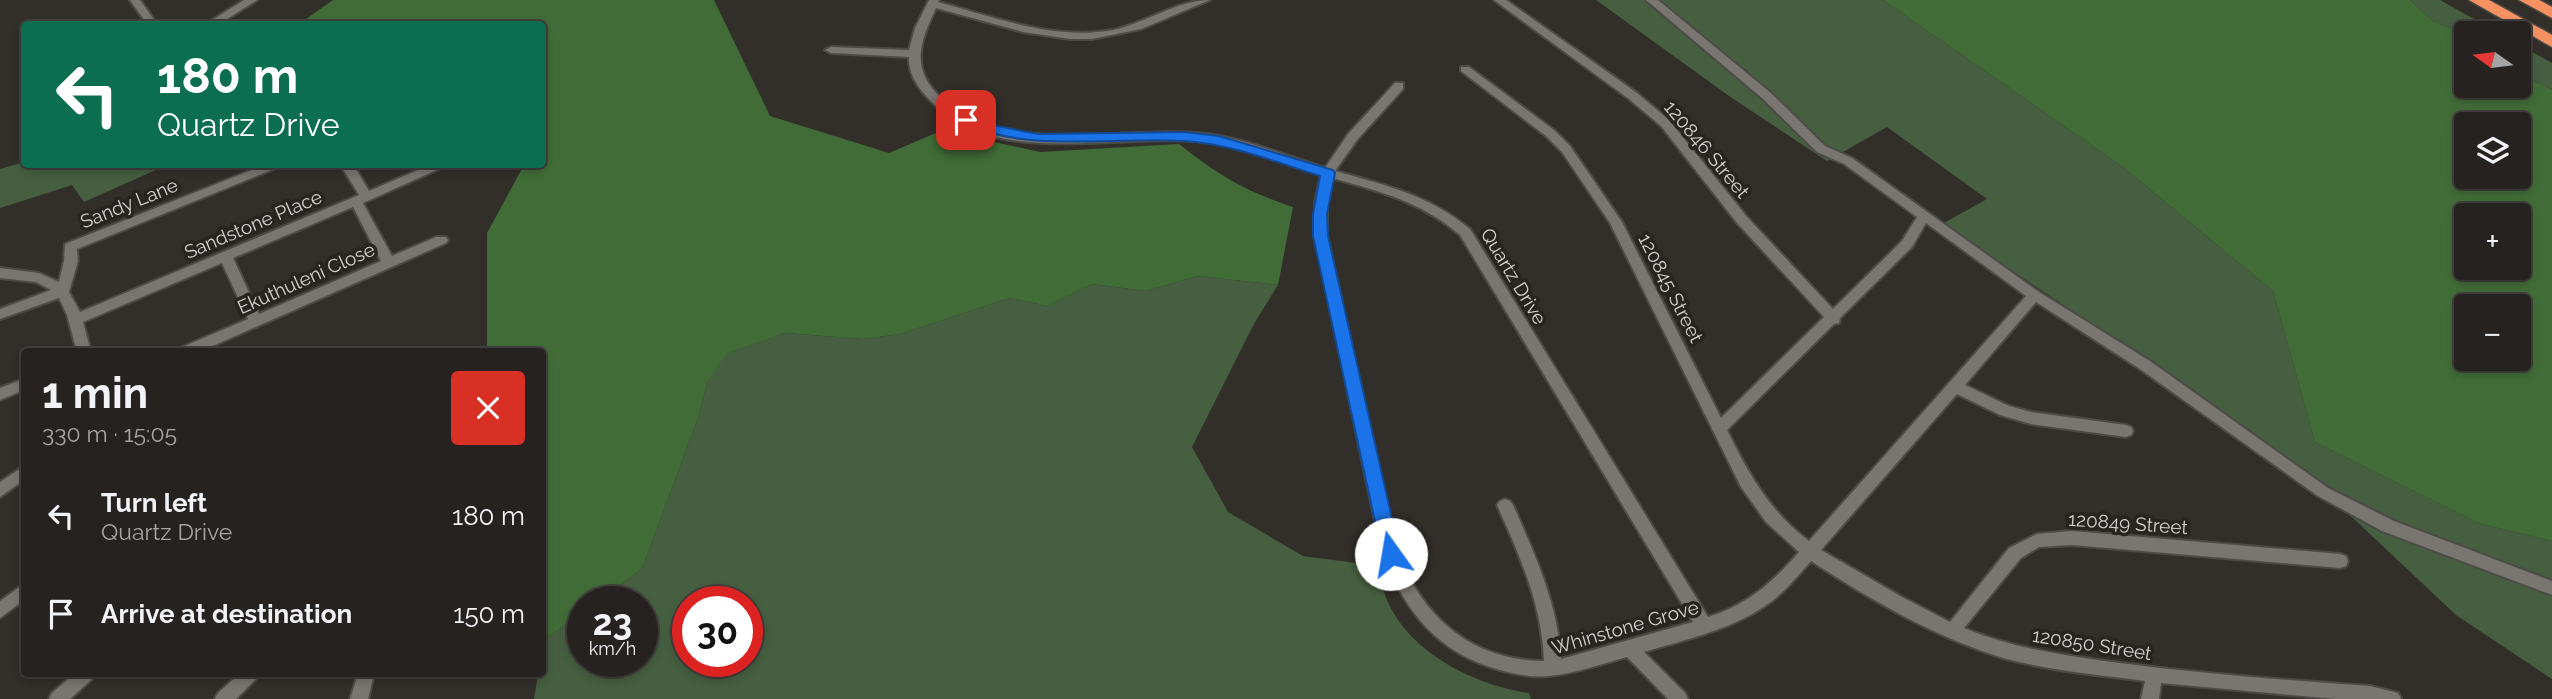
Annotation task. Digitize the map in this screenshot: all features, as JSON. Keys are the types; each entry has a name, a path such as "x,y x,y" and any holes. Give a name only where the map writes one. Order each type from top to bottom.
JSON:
{"highway":[{"path":"2477,0 2552,42"},
{"path":"2527,0 2552,13"}],"street":[{"path":"135,0 150,21"},
{"path":"217,21 252,0"},
{"path":"831,50 915,54 922,25 934,2 1060,34 1097,36 1136,26 1205,0"},
{"name":"120846 Street","path":"1499,0 1665,122 1742,220 1834,319"},
{"path":"1651,0 1666,16 1767,96 1821,149 1848,161 2034,295 2146,365 2323,492 2388,526 2552,588"},
{"name":"Quartz Drive","path":"915,54 916,73 934,100 947,111 984,128 1038,138 1219,140 1405,194 1442,211 1465,232 1704,625"},
{"name":"120845 Street","path":"1465,69 1550,133 1566,149 1616,222 1720,428 1731,456 1760,505 1808,552"},
{"path":"1328,173 1362,125 1399,86"},
{"name":"Sandy Lane","path":"63,291 69,272 70,247 270,168"},
{"path":"348,168 389,263"},
{"name":"Sandstone Place","path":"76,319 435,168"},
{"name":"Whinstone Grove","path":"1328,173 1320,214 1321,236 1398,576 1417,609 1450,640 1480,655 1513,666 1538,670 1553,668 1630,649 1738,615 1757,604 1774,591 2034,295"},
{"path":"1720,428 1834,319 1907,244 1923,216"},
{"name":"Ekuthuleni Close","path":"195,348 441,240"},
{"path":"225,256 256,321"},
{"path":"0,273 33,276 56,285 63,291 72,305 83,348"},
{"path":"0,314 63,291"},
{"path":"0,394 21,385"},
{"path":"1954,386 2004,411 2031,418 2126,431"},
{"path":"0,491 21,474"},
{"path":"1505,505 1541,587 1550,617 1553,668"},
{"name":"120849 Street","path":"1953,630 2015,553 2038,541 2072,538 2340,561"},
{"name":"120850 Street","path":"1808,552 1902,606 1953,630 1990,646 2037,659 2154,676 2370,694 2392,699"},
{"path":"0,611 21,594"},
{"path":"1630,649 1679,699"},
{"path":"2150,699 2154,676"},
{"path":"58,699 83,677"},
{"path":"224,699 247,677"},
{"path":"359,699 365,677"}],"green space":[{"path":"333,0 714,0 770,116 889,153 952,126 985,140 1040,152 1179,144 1233,181 1260,195 1293,207 1278,285 1198,276 1146,291 1092,284 1047,306 1010,298 900,334 863,339 785,333 727,353 707,383 699,415 642,569 619,586 567,586 567,624 546,639 546,348 487,348 487,233 522,168 546,168 546,21 303,21"},
{"path":"1596,0 1883,0 2123,167 2273,291 2315,442 2481,524 2552,541 2552,679 2456,615 2305,473 2122,344 1942,224 1987,199 1887,127 1827,161 1729,96"},
{"path":"1883,0 2410,0 2433,21 2454,30 2454,98 2531,98 2531,80 2552,89 2552,541 2481,524 2315,442 2273,291 2123,167"},
{"path":"2410,0 2440,0 2478,21 2454,21 2454,30 2433,21"},
{"path":"2531,51 2552,63 2552,89 2531,80"},
{"path":"21,163 21,168 160,168 84,202 72,185 0,208 0,169"},
{"path":"1198,276 1278,285 1255,322 1192,447 1228,512 1303,556 1379,566 1383,589 1393,613 1423,647 1464,673 1507,689 1529,693 1531,699 534,699 538,677 546,677 546,639 567,624 567,677 658,677 658,586 619,586 642,569 699,415 707,383 726,353 785,333 863,339 900,334 1010,298 1047,306 1092,284 1146,291"}],"route":[{"path":"966,120 984,128 1038,138 1184,136 1219,140 1328,173 1320,214 1321,236 1391,554"}]}
